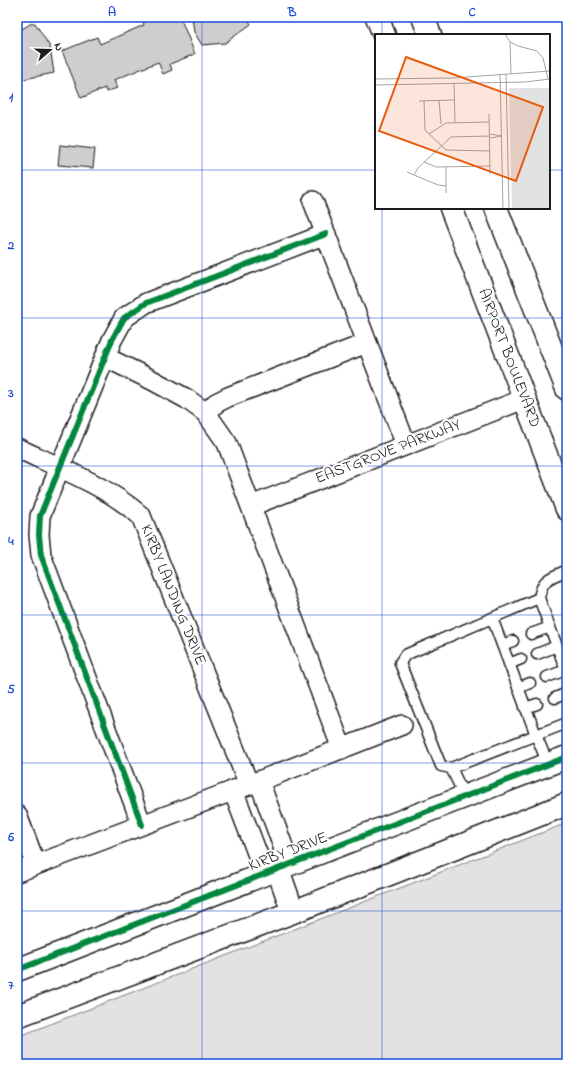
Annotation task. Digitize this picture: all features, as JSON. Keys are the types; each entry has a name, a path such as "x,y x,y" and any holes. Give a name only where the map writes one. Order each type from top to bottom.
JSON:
{"street":[{"path":"378,17 384,34"},
{"path":"423,17 430,34"},
{"path":"313,201 406,445"},
{"name":"AIRPORT BOULEVARD","path":"451,209 567,509"},
{"path":"496,209 567,390"},
{"path":"142,825 41,555 38,535 40,516 112,340 124,318 146,303 326,234"},
{"path":"206,413 216,403 228,397 367,343"},
{"path":"105,357 152,380 206,413 227,443 342,749"},
{"name":"EASTGROVE PARKWAY","path":"251,506 524,399"},
{"name":"KIRBY LANDING DRIVE","path":"17,448 60,467 95,485 126,503 141,516 247,785 284,849 278,870 258,858 247,785"},
{"path":"17,872 402,725"},
{"name":"KIRBY DRIVE","path":"17,970 278,870 558,760"},
{"path":"17,1016 293,912 567,804"},
{"path":"17,815 36,865"},
{"path":"278,870 293,912"}],"lane":[{"path":"547,677 566,671 539,598 541,587 544,582 567,570"},
{"path":"539,598 404,655 400,663 441,766 451,768 567,723"},
{"path":"492,618 536,735 558,760"},
{"path":"531,634 550,627"},
{"path":"502,645 513,641"},
{"path":"537,654 557,646"},
{"path":"509,664 521,659"},
{"path":"518,688 530,683"},
{"path":"554,698 567,693"},
{"path":"525,708 537,704"},
{"path":"451,768 465,797"}],"shaded area":[{"path":"567,823 567,1064 17,1064 17,1037"}],"building":[{"path":"152,17 180,17 195,54 170,64 172,70 163,74 158,62 114,80 117,88 106,92 105,88 81,98 62,51 97,37 100,44 144,25 143,21"},
{"path":"192,17 246,17 251,24 225,43 202,45 194,32"},
{"path":"35,23 50,47 54,73 19,80 17,82 17,32 30,24"},
{"path":"60,145 95,149 93,168 58,165"}],"cycle path":[{"path":"142,825 41,555 39,535 40,516 112,340 124,318 146,303 326,234"},
{"path":"17,970 567,757"}]}
